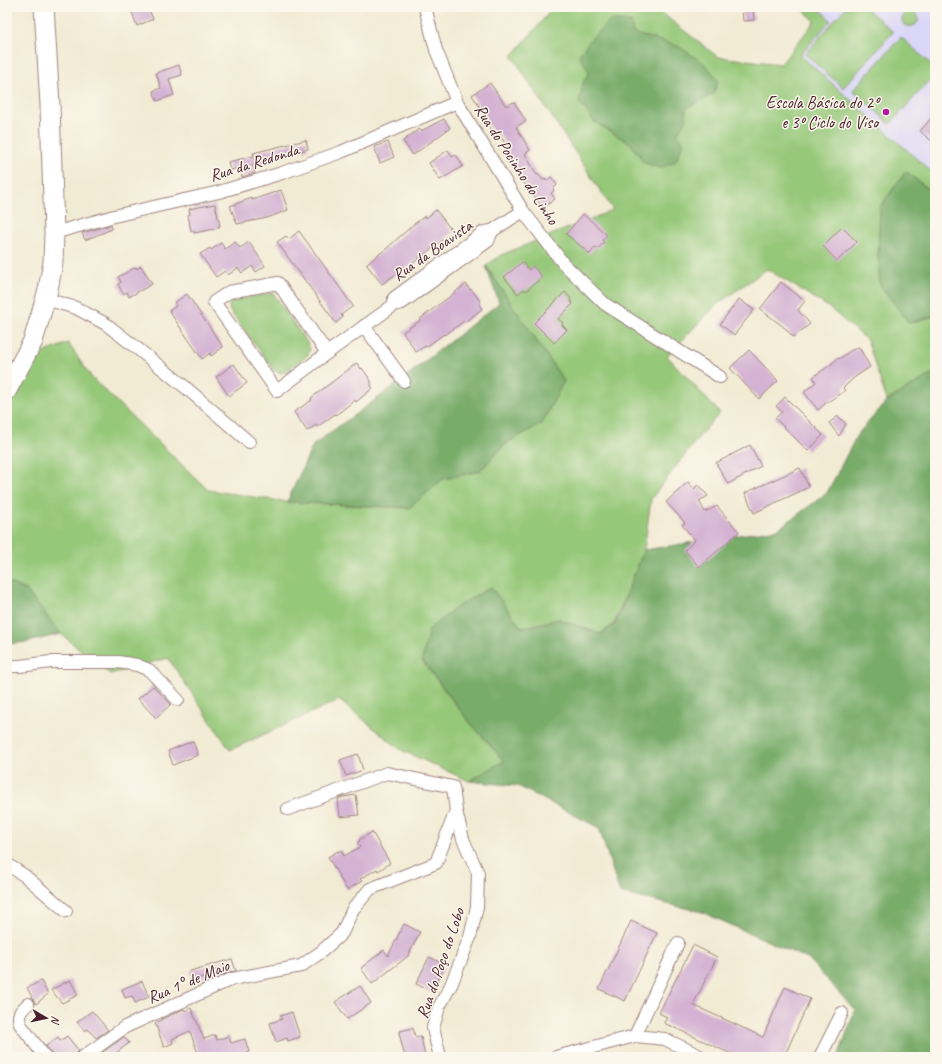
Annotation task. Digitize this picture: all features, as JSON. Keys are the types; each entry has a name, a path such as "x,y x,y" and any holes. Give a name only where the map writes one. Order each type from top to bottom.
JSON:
{"main road":[{"path":"7,390 33,341 46,299 53,262 54,234 50,105 44,7"}],"street":[{"name":"Rua do Pocinho do Linho","path":"425,7 436,50 457,102 523,211 563,262 604,304 720,377"},
{"name":"Rua da Redonda","path":"54,234 114,216 219,192 282,173 341,152 457,102"},
{"name":"Rua da Boavista","path":"327,353 278,283 229,292 214,302 277,391 394,304 402,304 488,241 492,231 523,211"},
{"path":"46,299 76,308 106,324 185,387 249,442"},
{"path":"364,326 404,381"},
{"path":"7,666 52,662 118,662 137,665 149,670 178,700"},
{"name":"Rua do Poço do Lobo","path":"288,809 387,773 453,787 456,811 463,839 478,873 477,907 470,937 451,985 439,1007 433,1028 440,1057"},
{"name":"Rua 1° de Maio","path":"83,1057 125,1027 232,979 301,966 322,952 342,933 353,909 370,889 436,863 456,811"},
{"path":"7,864 25,876 66,911"},
{"path":"635,1036 678,943"},
{"path":"28,1004 20,1012 18,1018 20,1024 45,1057"},
{"path":"820,1057 842,1013"},
{"path":"556,1057 635,1036 665,1039 702,1057"}],"shaded area":[{"name":"Escola Básica do 2º e 3º Ciclo do Viso","path":"800,7 935,7 935,195 781,64 815,21"}],"green space":[{"path":"554,7 658,7 659,11 718,57 781,64 815,21 800,7 817,7 831,20 800,55 935,175 935,195 906,171 880,207 878,254 880,285 909,323 935,316 935,372 887,401 867,340 827,306 767,269 716,305 667,356 720,413 701,434 651,499 644,550 614,624 600,634 558,619 522,628 422,661 467,719 504,761 469,781 401,750 339,700 230,750 168,658 110,674 61,634 26,590 7,582 7,367 68,343 92,378 208,490 287,502 409,508 443,479 480,471 505,444 542,423 564,381 486,266 501,255 613,210 512,56"},
{"path":"846,7 865,7 893,32 843,88 805,54"},
{"path":"896,7 918,7 914,11 918,17 918,21 915,25 907,26 903,24 902,20 904,13"},
{"path":"611,20 631,22 633,33 678,46 704,63 718,80 714,94 686,108 686,121 677,133 684,143 675,162 660,168 644,163 631,144 593,121 579,102 583,83 589,72 579,55 591,39"},
{"path":"901,37 935,68 935,75 890,124 853,90"},
{"path":"906,171 935,195 935,316 909,323 880,285 878,254 880,207"},
{"path":"486,266 564,381 542,423 505,444 480,471 443,479 409,508 287,502 313,445 386,392 499,303"},
{"path":"273,293 310,349 308,355 285,372 279,373 275,371 230,311 229,306 232,301 238,299"},
{"path":"935,372 935,1057 838,1057 855,1010 808,959 702,912 620,893 599,828 518,786 469,781 504,761 467,719 422,660 429,629 461,604 491,587 522,628 558,619 601,634 615,624 644,550 778,529 827,493 857,435 887,401"},
{"path":"7,582 26,590 61,634 28,642 7,644"}],"building":[{"path":"130,7 148,7 153,19 137,26"},
{"path":"742,7 753,7 754,20 743,21"},
{"path":"179,65 182,75 169,79 174,95 157,101 153,91 161,88 156,73"},
{"path":"490,83 506,106 514,102 526,121 516,127 530,150 525,154 537,175 538,174 543,180 545,179 546,181 551,177 557,185 551,193 555,199 543,208 515,171 504,153 509,151 499,133 495,135 485,119 487,118 472,95"},
{"path":"935,114 935,144 920,131"},
{"path":"444,119 450,128 413,155 403,141 419,129 421,131"},
{"path":"306,140 308,149 272,158 272,161 252,165 255,173 242,177 240,168 230,170 228,162 254,156 253,153"},
{"path":"388,142 394,157 380,163 374,147"},
{"path":"448,150 452,157 456,155 463,166 440,180 429,163"},
{"path":"281,190 288,210 267,218 237,224 230,206"},
{"path":"215,204 220,226 218,226 219,228 194,233 194,231 191,231 188,215 190,214 189,209"},
{"path":"436,210 453,232 403,271 402,270 382,284 366,264 386,249 414,224 425,216 426,218"},
{"path":"583,214 607,235 602,240 604,242 598,249 595,247 590,254 566,234"},
{"path":"111,225 112,229 85,240 82,233"},
{"path":"842,227 857,242 837,261 823,246"},
{"path":"299,231 353,306 341,315 343,317 336,323 277,242 286,236 289,239"},
{"path":"235,242 240,248 249,242 265,266 256,272 252,266 242,273 238,268 228,275 225,271 216,277 200,254 210,248 211,250 221,243 225,249"},
{"path":"522,262 529,270 533,266 542,277 526,291 524,289 518,294 504,277"},
{"path":"141,266 152,284 129,297 127,292 123,294 118,284 121,282 118,277 136,267 137,269"},
{"path":"781,282 805,301 798,310 810,324 793,337 785,328 760,309"},
{"path":"466,284 480,301 480,306 482,309 465,322 464,321 445,335 444,334 426,347 425,346 416,352 403,332 421,320 420,319"},
{"path":"565,292 573,304 558,319 563,323 562,325 567,330 554,343 534,323"},
{"path":"187,294 223,347 211,356 210,353 202,359 169,311 176,306 174,303"},
{"path":"739,299 754,310 734,335 720,324"},
{"path":"859,347 870,367 855,377 843,388 845,391 818,410 804,392 816,382 813,377 838,358 839,359 850,351"},
{"path":"749,350 778,381 759,399 730,368"},
{"path":"357,363 371,381 371,386 373,388 356,402 355,400 336,415 335,414 317,427 316,425 307,431 294,412 312,400 311,398"},
{"path":"234,364 247,383 229,396 216,377"},
{"path":"785,397 823,435 808,451 775,418 782,412 776,406"},
{"path":"838,416 846,424 839,436 829,423"},
{"path":"750,445 761,466 728,484 716,463"},
{"path":"800,468 809,487 754,513 745,493"},
{"path":"688,482 694,489 698,485 708,496 699,501 705,512 717,506 739,532 699,567 685,550 695,540 682,525 685,523 666,502"},
{"path":"153,686 171,704 156,718 138,699"},
{"path":"193,741 198,755 173,765 168,751"},
{"path":"358,754 363,770 346,776 340,760"},
{"path":"356,795 359,815 340,817 338,799"},
{"path":"372,832 390,863 378,871 377,869 360,879 362,881 347,890 328,857 341,850 344,856 360,847 357,843 360,841 359,840"},
{"path":"631,921 657,933 625,1001 599,989"},
{"path":"404,924 420,932 408,956 372,984 361,968 384,950 388,956"},
{"path":"693,945 717,957 693,1005 763,1037 785,987 810,999 784,1057 738,1057 664,1023 667,1017 659,1013"},
{"path":"429,957 442,963 440,967 444,968 432,992 416,984"},
{"path":"232,959 236,971 229,972 205,983 203,977 193,980 190,971"},
{"path":"70,980 78,995 62,1003 51,990"},
{"path":"41,981 48,994 36,1004 27,988"},
{"path":"142,981 149,997 135,1003 132,996 125,998 122,989"},
{"path":"360,986 371,1003 347,1019 335,1002"},
{"path":"191,1008 204,1039 215,1035 217,1040 229,1036 231,1043 245,1039 249,1052 234,1057 199,1057 190,1031 172,1039 173,1043 164,1047 155,1023 184,1009 185,1011"},
{"path":"92,1011 108,1030 96,1038 88,1029 85,1031 77,1022"},
{"path":"292,1012 300,1037 288,1041 287,1038 276,1042 270,1023 282,1019 280,1016"},
{"path":"413,1028 415,1037 421,1036 425,1057 405,1057 399,1033 401,1033 400,1031"},
{"path":"67,1036 79,1051 76,1054 76,1057 52,1057 51,1052 46,1046 58,1037 60,1041"},
{"path":"124,1037 129,1043 111,1057 96,1057"}],"place":[{"name":"Escola Básica do 2º e 3º Ciclo do Viso","path":"886,112"}]}
